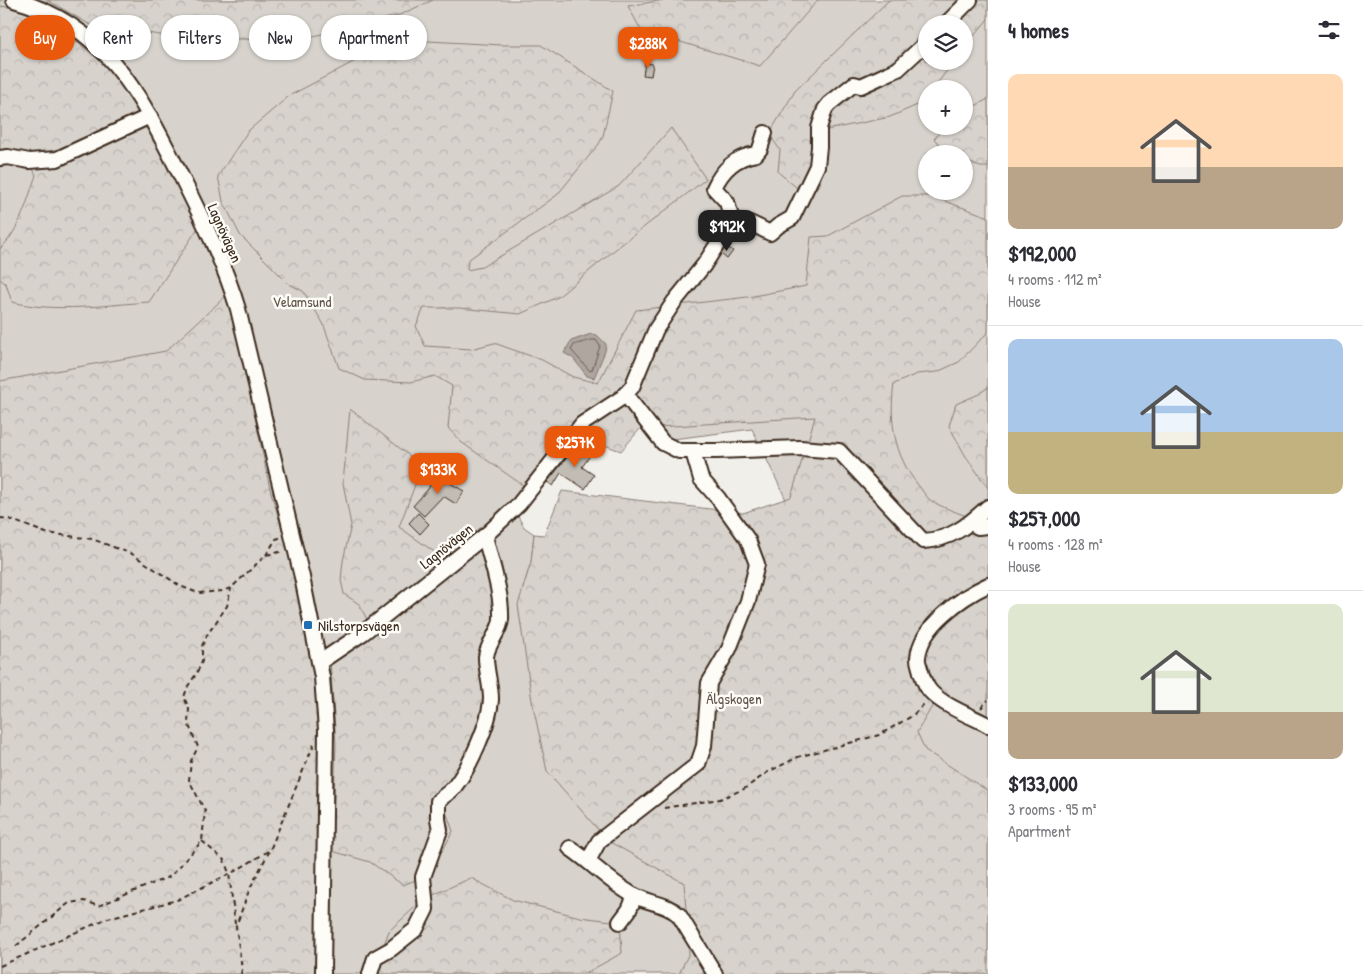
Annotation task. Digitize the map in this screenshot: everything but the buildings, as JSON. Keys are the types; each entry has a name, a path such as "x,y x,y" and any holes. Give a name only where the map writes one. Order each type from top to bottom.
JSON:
{"street":[{"name":"Lagnövägen","path":"14,0 33,5 58,18 88,39 120,70 150,116 208,231 229,281 240,318 320,662 326,730 323,974"},
{"path":"955,15 970,0"},
{"path":"765,133 760,149 756,154 749,155 735,162 724,171 714,188 727,202 731,217 730,221 742,220 752,223 770,234 778,226 792,218 817,166 820,147 819,128 828,104 854,84 861,86 898,69 918,50"},
{"path":"0,158 8,157 29,161 57,159 150,116"},
{"name":"Lagnövägen","path":"320,662 363,633 487,534 519,504 582,424 632,387 656,329 674,302 704,265 730,221"},
{"path":"625,394 663,443 679,451 800,448 839,451 923,541 938,540 971,523 988,507"},
{"path":"588,861 599,841 698,764 704,746 708,684 729,649 748,601 757,564 748,540 718,498 701,479 693,452"},
{"path":"971,523 978,527 988,526"},
{"path":"370,974 375,958 391,950 416,929 426,909 423,877 440,830 438,801 454,788 463,774 489,715 491,685 486,656 501,620 486,540 487,534"},
{"path":"988,585 977,590 942,614 924,638 917,658 922,676 930,691 988,725"},
{"path":"570,848 615,884 635,896 671,908 679,915 715,974"},
{"path":"620,922 630,910 635,896"}],"path":[{"path":"0,518 8,519 46,534 92,539 132,554 180,586 198,593 222,591 231,588 266,555 276,539 290,533"},
{"path":"266,555 286,551"},
{"path":"16,946 69,903 84,901 98,906 171,876 202,841 205,811 189,780 190,761 198,747 188,723 189,709 184,697 202,660 202,646 207,635 227,606 231,588"},
{"path":"664,808 720,799 744,789 768,772 798,757 879,735 912,716 935,695"},
{"path":"236,926 250,888 270,850 314,742 326,730"},
{"path":"202,841 224,860 229,873 242,969 241,974"},
{"path":"0,966 108,918 177,900 270,850"}],"green space":[{"name":"Velamsund","path":"0,0 988,0 988,961 986,974 0,974","holes":["590,423 641,428 665,440 752,429 859,651 523,588 531,562 534,534 524,527 516,513"]},
{"path":"47,0 433,0 399,15 321,15 321,34 311,37 311,15 249,15 249,39 239,39 239,15 161,15 161,35 151,34 151,15 85,15 85,22"},
{"path":"664,0 818,0 760,66 641,30 628,6"},
{"path":"889,0 988,0 988,19 973,37 973,15 918,15 918,70 947,70 940,80 918,80 918,105 890,117 822,131 825,150 820,184 808,197 778,172 780,150 769,134 795,91"},
{"path":"0,6 38,11 43,15 15,15 15,60 75,60 75,40 85,48 85,60 99,60 107,66 130,98 154,139 198,228 149,302 63,308 12,302 6,284 0,279 0,249 18,224 36,175 29,161 0,158"},
{"name":"Älgskogen","path":"427,41 541,45 613,91 603,136 599,144 557,195 468,260 467,270 482,267 619,186 671,128 706,179 617,248 558,297 520,314 459,308 424,308 416,326 425,346 471,349 494,343 542,360 573,377 598,383 636,310 748,297 806,286 811,237 828,236 902,196 918,196 918,200 942,200 988,216 988,332 959,362 937,372 917,374 894,384 892,411 895,437 903,462 928,498 934,503 969,517 988,499 988,725 937,698 917,732 925,750 988,791 988,974 679,974 689,953 684,883 608,841 547,771 532,701 518,605 531,562 534,534 544,535 562,491 743,513 791,497 815,417 641,428 621,451 570,433 524,486 461,442 448,428 452,386 435,376 411,382 365,380 339,368 323,323 303,291 289,284 240,235 223,201 218,176 248,131 289,96 357,60 427,60"},
{"path":"988,99 988,167 980,167 973,164 973,145 940,145 934,139 937,135 973,135 973,107"},
{"path":"228,294 270,489 291,559 314,670 320,751 318,974 0,974 0,381 166,351"},
{"path":"988,387 988,488 965,455 949,426 956,404 979,394"},
{"path":"350,409 420,464 418,477 399,527 436,553 449,559 486,540 501,620 489,645 483,731 438,801 446,812 453,831 444,848 423,877 403,885 370,862 332,851 336,744 330,660 370,625 359,604 344,594 341,580 351,525 343,483"},
{"path":"471,878 513,900 580,917 620,922 622,953 584,974 373,974 389,931 424,899"}],"water":[{"path":"591,334 597,335 606,344 594,378 587,376 573,358 564,353 571,341"}],"place":[{"name":"Nilstorpsvägen","path":"308,625"}]}
